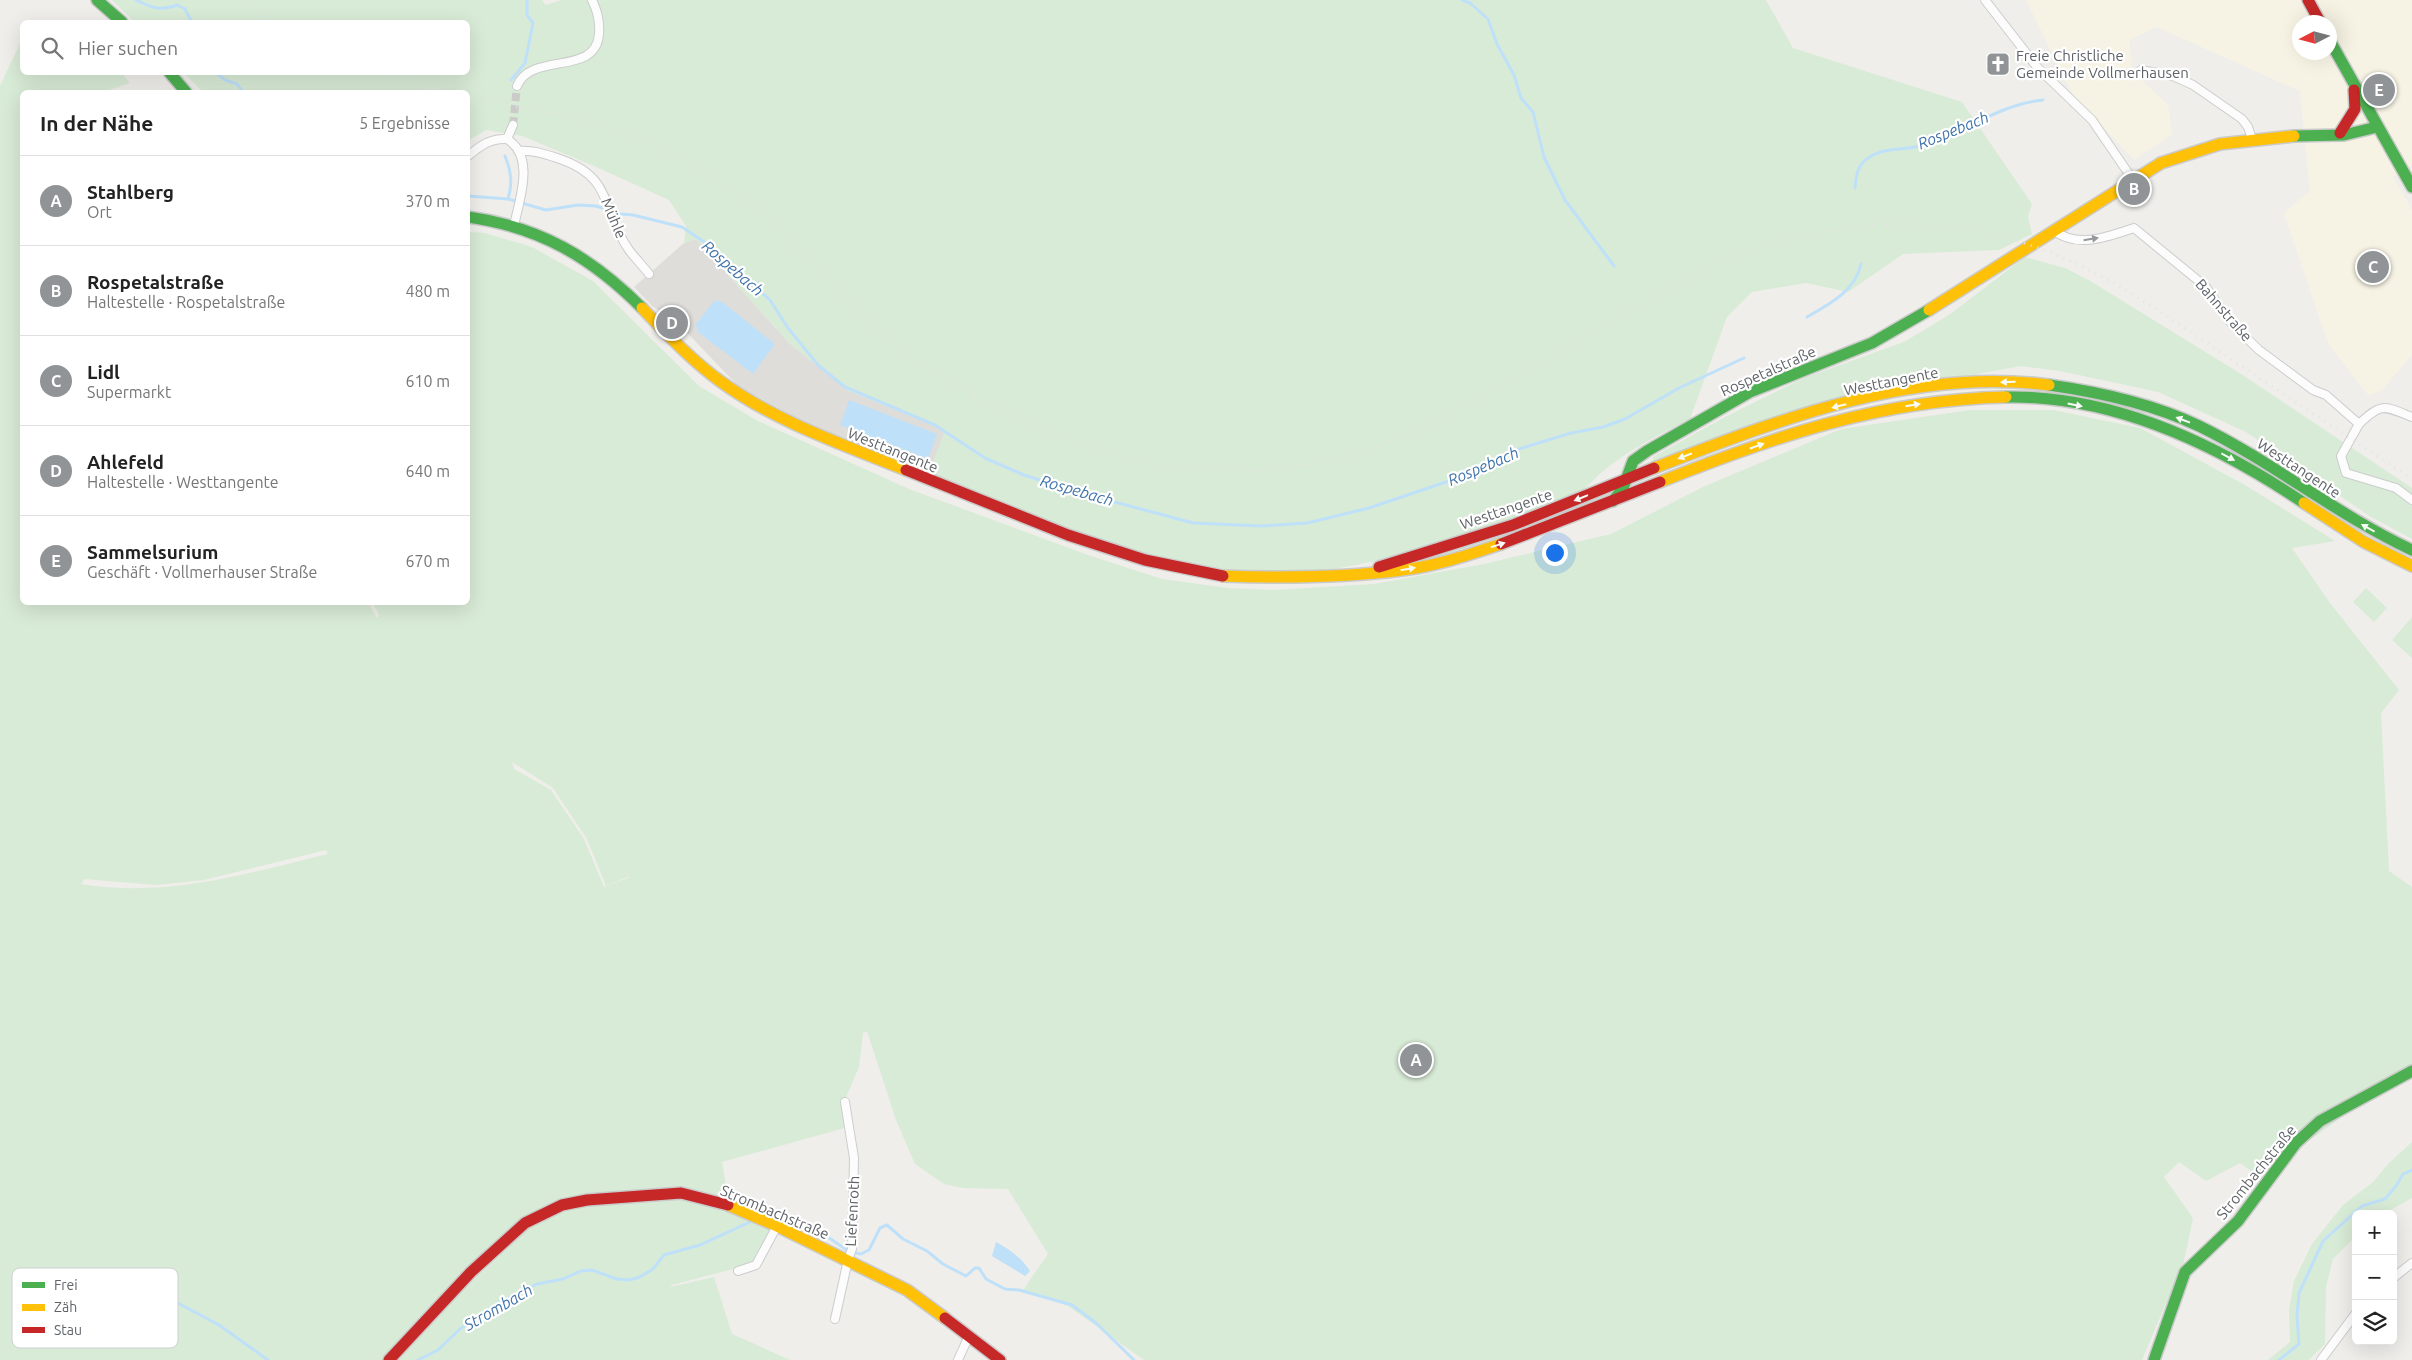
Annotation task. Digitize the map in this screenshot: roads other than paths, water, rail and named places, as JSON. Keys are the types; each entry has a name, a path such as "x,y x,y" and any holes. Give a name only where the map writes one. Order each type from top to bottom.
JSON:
{"main road":[{"path":"97,0 120,20"},
{"path":"2308,0 2316,15"},
{"path":"2337,54 2412,187"},
{"path":"171,75 184,90"},
{"path":"2340,133 2355,109 2353,85"},
{"name":"Rospetalstraße","path":"1611,503 1620,495 1633,461 1647,451 1750,392 1872,343 1916,318 2161,163 2195,150 2252,139 2340,133 2369,130 2377,127"},
{"name":"Westtangente","path":"470,217 514,226 554,240 581,255 624,290 695,361 732,391 758,408 798,428 1068,535 1145,560 1217,576 1297,578 1402,570 1452,560 1517,539 1660,482 1799,431 1879,410 1943,400 2012,397 2061,402 2106,411 2185,436 2230,458 2370,546 2412,566"},
{"name":"Westtangente","path":"1364,572 1513,525 1654,468 1798,417 1916,389 1955,384 2015,382 2104,394 2160,411 2204,428 2274,468 2337,511 2412,550"},
{"name":"Strombachstraße","path":"2154,1360 2185,1272 2238,1221 2296,1143 2320,1121 2412,1071"},
{"name":"Strombachstraße","path":"389,1360 424,1321 500,1245 525,1223 562,1205 587,1200 681,1193 728,1205 778,1226 907,1290 968,1338 1000,1360"}],"street":[{"path":"517,86 520,79 534,68 578,60 592,52 598,41 600,28 592,0"},
{"path":"1985,0 2037,67 2092,120 2133,180"},
{"path":"2141,70 2173,76 2193,86 2242,119 2248,127 2252,139"},
{"path":"507,139 512,125"},
{"path":"470,154 489,140 507,139 519,151 524,167 522,190 514,226"},
{"name":"Mühle","path":"519,151 533,150 587,171 604,192 612,219 629,250 649,274"},
{"name":"Bahnstraße","path":"2053,230 2060,235 2079,241 2096,239 2134,228 2139,231 2206,287 2231,322 2259,350 2313,390 2326,396 2359,424"},
{"path":"2412,417 2388,408 2374,410 2359,424 2341,456 2346,473 2396,488 2412,500"},
{"name":"Liefenroth","path":"836,1319 852,1249 854,1158 845,1102"},
{"path":"738,1271 756,1265 778,1226"},
{"path":"2397,1275 2412,1263"},
{"path":"2321,1360 2352,1317"},
{"path":"958,1360 968,1338"}],"water":[{"path":"714,301 721,301 775,344 753,374 698,332 696,324"},
{"path":"849,400 937,434 928,459 840,425"},
{"path":"996,1242 1015,1254 1023,1262 1030,1271 1025,1276 992,1256"}],"waterway":[{"name":"Rospebach","path":"136,0 156,8 177,5 185,9 191,20"},
{"path":"511,80 525,63 533,23 527,15 527,0"},
{"path":"1462,0 1470,3 1488,19 1497,44 1514,75 1521,98 1533,112 1544,157 1565,200 1614,266"},
{"name":"Rospebach","path":"219,75 225,80 237,84 242,90"},
{"name":"Rospebach","path":"1855,188 1861,164 1875,154 1888,150 1924,145 2012,107 2043,100"},
{"path":"505,156 511,177 508,199"},
{"name":"Rospebach","path":"470,196 508,199 546,210 578,205 596,206 621,214 633,215 682,227 707,244 770,300 788,328 818,365 845,387 935,425 985,458 1024,475 1074,491 1193,523 1262,526 1307,523 1369,508 1464,476 1512,451 1571,433 1603,427 1625,419 1679,388 1744,358"},
{"name":"Rospebach","path":"1807,317 1840,296 1853,282 1861,264"},
{"name":"Strombach","path":"2279,1360 2299,1344 2297,1316 2299,1293 2323,1241 2362,1206 2385,1199 2403,1174 2412,1170"},
{"name":"Strombach","path":"766,1211 779,1210 784,1216 825,1235 848,1251"},
{"name":"Strombach","path":"418,1360 438,1350 460,1329 500,1302 537,1284 563,1279 581,1271 592,1270 617,1279 629,1280 640,1277 653,1269 664,1255 700,1245 750,1222"},
{"name":"Strombach","path":"856,1253 861,1254 869,1250 880,1228 887,1225 903,1239 927,1251 943,1264 966,1276 975,1268 979,1268 986,1279 1005,1289 1019,1290 1072,1305 1096,1323 1134,1360"},
{"path":"178,1303 219,1325 268,1360"}],"tunnel":[{"path":"513,125 517,86"}],"railway":[{"path":"248,0 275,20"},
{"path":"386,75 438,90"},
{"path":"470,97 583,121 618,131 653,144 686,160 719,181 771,222 887,337 927,368 970,394 1060,436 1100,450 1142,461 1183,468 1225,471 1266,470 1308,465 1349,456 1390,442 1442,418 1687,279 1735,257 1783,241 1832,230 1882,224 1931,225 1981,232 2030,245 2098,274 2151,306 2412,479"}],"place":[{"name":"Freie Christliche Gemeinde Vollmerhausen","path":"1998,64"},
{"name":"Sammelsurium","path":"2379,90"},
{"name":"Rospetalstraße","path":"2134,189"},
{"name":"Lidl","path":"2373,267"},
{"name":"Ahlefeld","path":"672,323"},
{"name":"Stahlberg","path":"1416,1060"}]}
